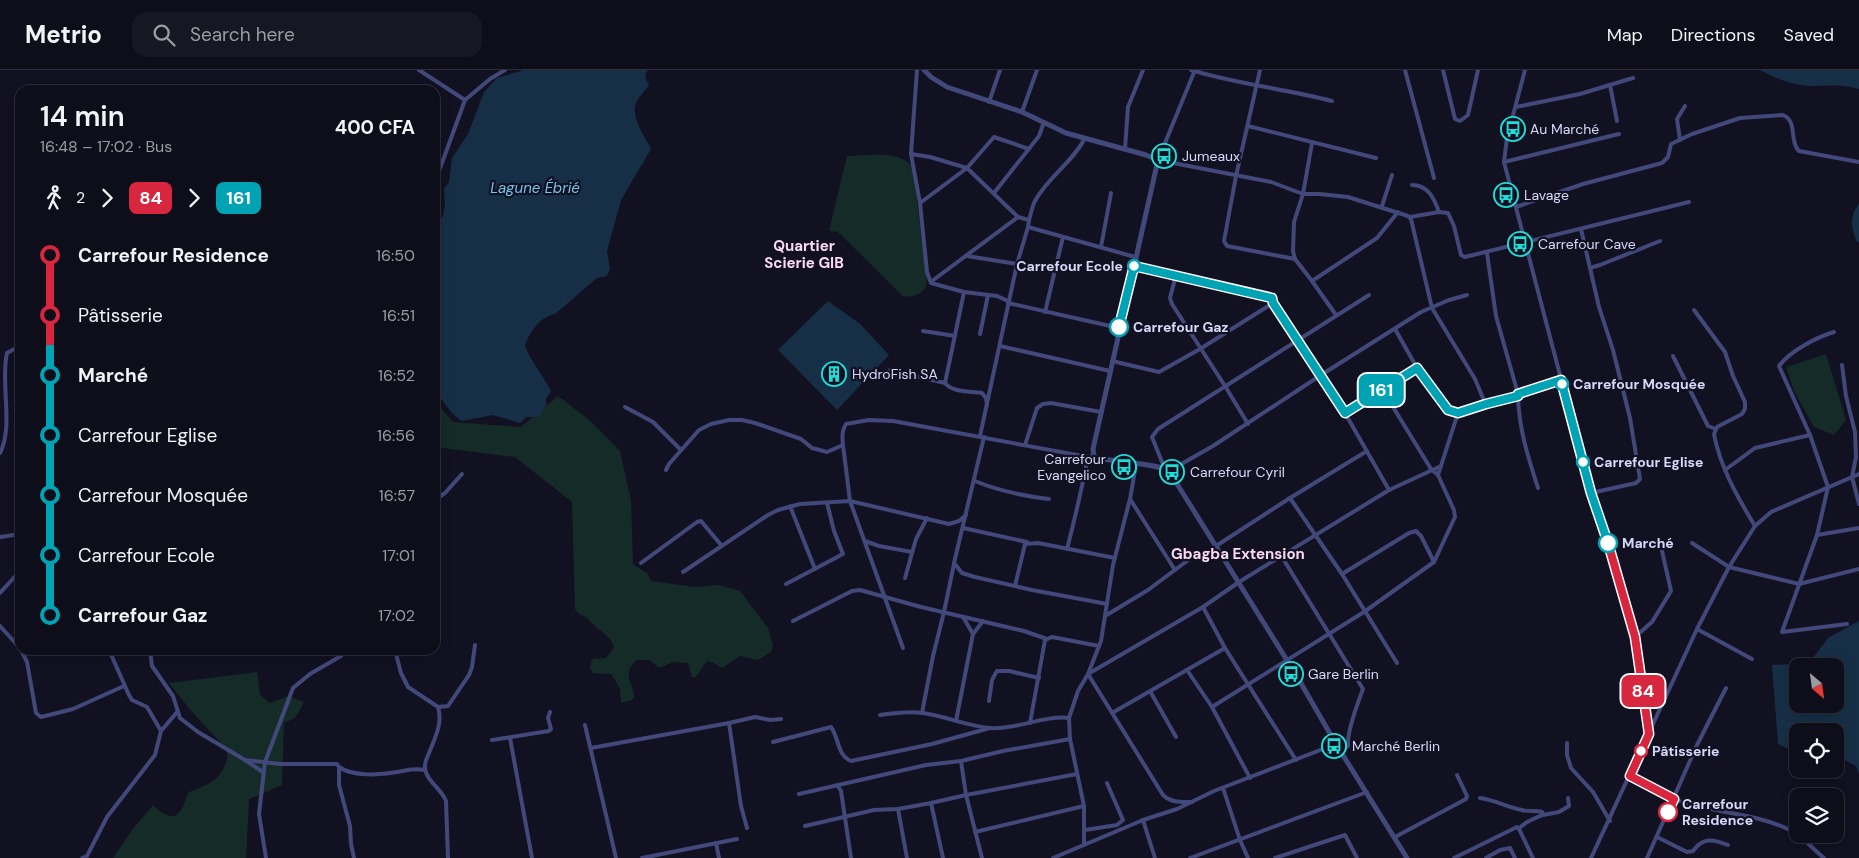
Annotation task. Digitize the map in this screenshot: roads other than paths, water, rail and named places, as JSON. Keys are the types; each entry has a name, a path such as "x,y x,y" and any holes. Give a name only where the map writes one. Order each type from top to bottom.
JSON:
{"street":[{"path":"418,70 465,100"},
{"path":"440,168 465,100 490,79 505,70"},
{"path":"917,70 911,154 920,203 927,272 932,281 931,283 964,292 988,295 1045,312 1119,328"},
{"path":"924,70 931,77 948,87 1022,112 1066,133 1158,160 1271,182 1303,194 1348,197 1382,206 1410,217 1439,212 1448,213 1462,257 1471,257 1689,202"},
{"path":"989,102 1000,70"},
{"path":"1022,112 1037,70"},
{"path":"1125,149 1128,107 1142,70"},
{"path":"1067,549 1080,499 1084,474 1093,449 1158,160 1193,70 1270,89 1292,91 1332,101"},
{"path":"1260,70 1236,176 1225,233 1225,244 1226,246 1295,259"},
{"path":"1405,70 1434,178"},
{"path":"1443,70 1455,119 1460,121 1468,115 1478,70"},
{"path":"1525,70 1507,138 1504,162 1526,243 1540,305 1591,493 1605,532 1635,637 1649,734"},
{"path":"1516,107 1580,94 1633,78"},
{"path":"1610,85 1617,120"},
{"path":"1680,140 1677,119 1685,106"},
{"path":"1516,207 1583,184 1662,163 1668,157 1669,147 1680,140 1716,125 1740,118 1783,115 1790,120 1796,149 1805,153 1859,162"},
{"path":"994,192 1039,136 1044,122"},
{"path":"1248,126 1376,158"},
{"path":"1504,162 1619,134"},
{"path":"920,203 967,168 994,137 1029,149"},
{"path":"922,713 954,563 975,481 987,406 1016,264 1035,201 1047,184 1080,148 1084,138"},
{"path":"1312,142 1303,194 1294,222 1295,259 1336,315"},
{"path":"911,154 930,157 967,168 1018,217 1029,220"},
{"path":"1382,206 1392,175"},
{"path":"1412,185 1426,188 1432,195 1439,212"},
{"path":"1101,247 1110,193"},
{"path":"1312,281 1377,238 1398,212"},
{"path":"932,281 1018,217"},
{"path":"1410,217 1432,308 1475,379 1486,404"},
{"path":"1028,227 1135,257"},
{"path":"1581,229 1599,307 1613,350 1628,410 1640,479 1636,483 1591,493"},
{"path":"1045,312 1063,237"},
{"path":"1590,268 1600,266 1660,241"},
{"path":"1487,253 1496,316 1518,395 1519,422 1523,442 1538,488"},
{"path":"966,256 1016,264"},
{"path":"1134,266 1272,298 1273,303 1345,413 1389,490"},
{"path":"1176,276 1170,298 1172,304 1248,424"},
{"path":"945,383 964,292"},
{"path":"980,334 988,295"},
{"path":"1369,295 1158,429 1152,435 1167,469 1288,661 1336,744 1407,858"},
{"path":"903,648 850,501 842,437 846,424 869,420 892,421 1167,469 1248,424 1421,312 1449,300 1467,296"},
{"path":"1112,361 1159,372 1200,349 1273,303"},
{"path":"1694,310 1725,352 1745,402 1745,409 1742,414 1716,429 1714,437 1725,470 1736,494 1755,526"},
{"path":"1395,328 1417,368 1448,410 1458,413 1561,380"},
{"path":"923,331 955,336"},
{"path":"1834,332 1811,342 1784,360 1779,369 1810,435 1828,487 1817,535 1782,632 1847,624"},
{"path":"1000,346 1110,370"},
{"path":"0,453 4,439 1,391 2,366 6,353 15,348"},
{"path":"1673,356 1708,426 1716,429"},
{"path":"1842,365 1846,396 1853,421 1856,463 1853,468 1852,477 1859,504"},
{"path":"1345,413 1417,368"},
{"path":"890,370 945,383 949,388 957,390 982,393 986,398 987,406"},
{"path":"1212,707 1364,612 1434,562 1455,517 1454,510 1438,475 1431,469 1382,389"},
{"path":"1025,445 1037,408 1043,404 1051,402 1101,412"},
{"path":"625,407 653,422 681,450"},
{"path":"1438,475 1458,413"},
{"path":"666,470 666,467 699,430 710,424 742,420 801,439 812,448 827,452 843,445"},
{"path":"1725,470 1755,448 1810,435"},
{"path":"1216,546 1367,451"},
{"path":"1084,844 1084,806 1070,739 1070,718 1078,691 1088,674 1104,632 1115,558 1130,499 1136,465"},
{"path":"1088,674 1203,607 1238,582 1282,557 1389,490 1441,466"},
{"path":"440,496 462,474"},
{"path":"1591,858 1610,821 1697,629 1729,567 1755,526 1771,512 1859,474"},
{"path":"975,481 991,488 1020,496 1049,499"},
{"path":"1290,498 1342,574 1397,663"},
{"path":"1130,499 1175,570"},
{"path":"683,572 768,515 790,506 850,501 949,524 959,521 966,515"},
{"path":"786,584 843,554 834,531 827,503"},
{"path":"790,506 815,569"},
{"path":"905,578 916,539 927,518"},
{"path":"641,563 701,521 722,546"},
{"path":"963,528 1029,543 1115,558"},
{"path":"1817,535 1859,528"},
{"path":"1342,574 1409,533 1416,531 1421,536 1434,562"},
{"path":"0,537 15,535"},
{"path":"865,541 879,546 912,552"},
{"path":"1635,637 1652,622 1671,591 1660,542"},
{"path":"1016,586 1022,550 1025,544 1029,543"},
{"path":"1692,543 1729,567 1799,584 1859,570"},
{"path":"1282,557 1363,689 1354,714 1347,741 1348,746 1341,751"},
{"path":"1105,616 1148,590 1191,558"},
{"path":"954,563 962,572 1016,586 1107,604"},
{"path":"0,593 15,576"},
{"path":"793,621 852,592 860,590 1034,634 1047,639"},
{"path":"1203,607 1225,648 1296,760"},
{"path":"963,616 973,634"},
{"path":"956,721 973,634 983,621"},
{"path":"0,626 15,642"},
{"path":"1697,629 1752,659"},
{"path":"1030,723 1044,641 1052,637 1099,646"},
{"path":"397,655 401,673 408,687 438,707 448,706 469,675 475,645"},
{"path":"1112,713 1225,648"},
{"path":"24,655 27,662 36,713 40,717 73,709 124,686"},
{"path":"111,655 132,700 147,707 161,731"},
{"path":"151,655 152,666 172,696 180,718 198,732 263,772"},
{"path":"266,858 258,814 265,762 293,688 310,674 341,656"},
{"path":"1187,670 1212,707 1250,778"},
{"path":"989,700 992,680 997,671 1009,671 1039,678"},
{"path":"1088,674 1163,795 1168,800 1192,802"},
{"path":"1647,858 1697,745 1726,688"},
{"path":"1150,691 1176,736"},
{"path":"438,707 440,715 437,734 425,763 425,770 444,795 446,801 448,858"},
{"path":"82,858 87,856 107,817 155,755 161,731 178,711"},
{"path":"492,740 548,732 551,729 548,718 550,712"},
{"path":"880,715 922,713 990,728 1003,728 1063,717 1070,718"},
{"path":"590,748 755,717 770,720 781,719"},
{"path":"729,723 736,777 747,828"},
{"path":"585,725 616,858"},
{"path":"774,742 831,727 841,754 846,759 852,761 932,744 990,728"},
{"path":"510,738 532,858"},
{"path":"799,794 932,764 961,761 1070,739"},
{"path":"1567,743 1567,755 1571,768 1593,792 1610,821"},
{"path":"1053,858 1143,820 1192,802 1214,791 1336,744"},
{"path":"245,760 280,764 337,764 347,772 363,773 387,774 412,768 425,770"},
{"path":"961,761 966,795 982,858"},
{"path":"340,767 339,785 350,826 354,858"},
{"path":"806,826 874,810 898,809 1077,774"},
{"path":"1395,837 1466,799 1467,796 1457,775"},
{"path":"1630,776 1674,799 1722,812 1764,820 1793,832 1824,858"},
{"path":"1085,830 1117,825 1123,820 1107,783"},
{"path":"836,785 841,791 851,858"},
{"path":"1223,788 1248,858"},
{"path":"1190,858 1367,792"},
{"path":"1480,798 1495,800 1509,807 1522,810 1542,812 1543,815"},
{"path":"1454,858 1517,827 1519,829 1526,823 1543,815 1559,812 1569,806 1568,798"},
{"path":"931,803 943,858"},
{"path":"975,832 1084,806"},
{"path":"898,809 907,858"},
{"path":"1143,820 1156,858"},
{"path":"1519,829 1533,858"},
{"path":"1275,858 1345,835 1357,858"},
{"path":"1657,837 1687,852 1693,851 1703,841 1714,840 1728,845"},
{"path":"642,858 737,839"},
{"path":"716,843 719,858"},
{"path":"1486,858 1500,850 1510,848 1515,858"}],"water":[{"name":"Lagune Ébrié","path":"524,70 648,70 645,76 649,85 637,101 635,113 639,126 651,149 621,200 607,251 610,269 607,276 597,278 555,314 540,321 533,330 525,346 551,391 539,417 526,417 520,423 493,415 462,421 440,398 440,221 445,204 444,189 449,182 452,158 468,134 484,92 497,78"},
{"path":"1760,70 1859,70 1859,89 1791,83"},
{"path":"1859,204 1859,242 1857,242 1853,232 1852,218"},
{"name":"HydroFish SA","path":"828,301 860,324 889,355 837,410 778,350"},
{"path":"1859,621 1859,774 1856,766 1844,760 1844,723 1789,723 1789,749 1778,744 1772,665 1789,664 1789,713 1844,713 1844,658 1813,658 1828,638"}],"place":[{"name":"Au Marché","path":"1513,129"},
{"name":"Jumeaux","path":"1164,156"},
{"name":"Lavage","path":"1506,195"},
{"name":"Carrefour Cave","path":"1520,244"},
{"name":"Carrefour Ecole","path":"1134,266"},
{"name":"Carrefour Gaz","path":"1119,327"},
{"name":"HydroFish SA","path":"834,374"},
{"name":"Carrefour Mosquée","path":"1562,384"},
{"name":"Carrefour Eglise","path":"1583,462"},
{"name":"Carrefour Evangelico","path":"1124,467"},
{"name":"Carrefour Cyril","path":"1172,472"},
{"name":"Marché","path":"1608,543"},
{"name":"Gare Berlin","path":"1291,674"},
{"name":"Marché Berlin","path":"1334,746"},
{"name":"Pâtisserie","path":"1641,751"},
{"name":"Carrefour Residence","path":"1668,812"}],"district":[{"name":"Quartier Scierie GIB","path":"804,254"},
{"name":"Gbagba Extension","path":"1238,554"}]}
